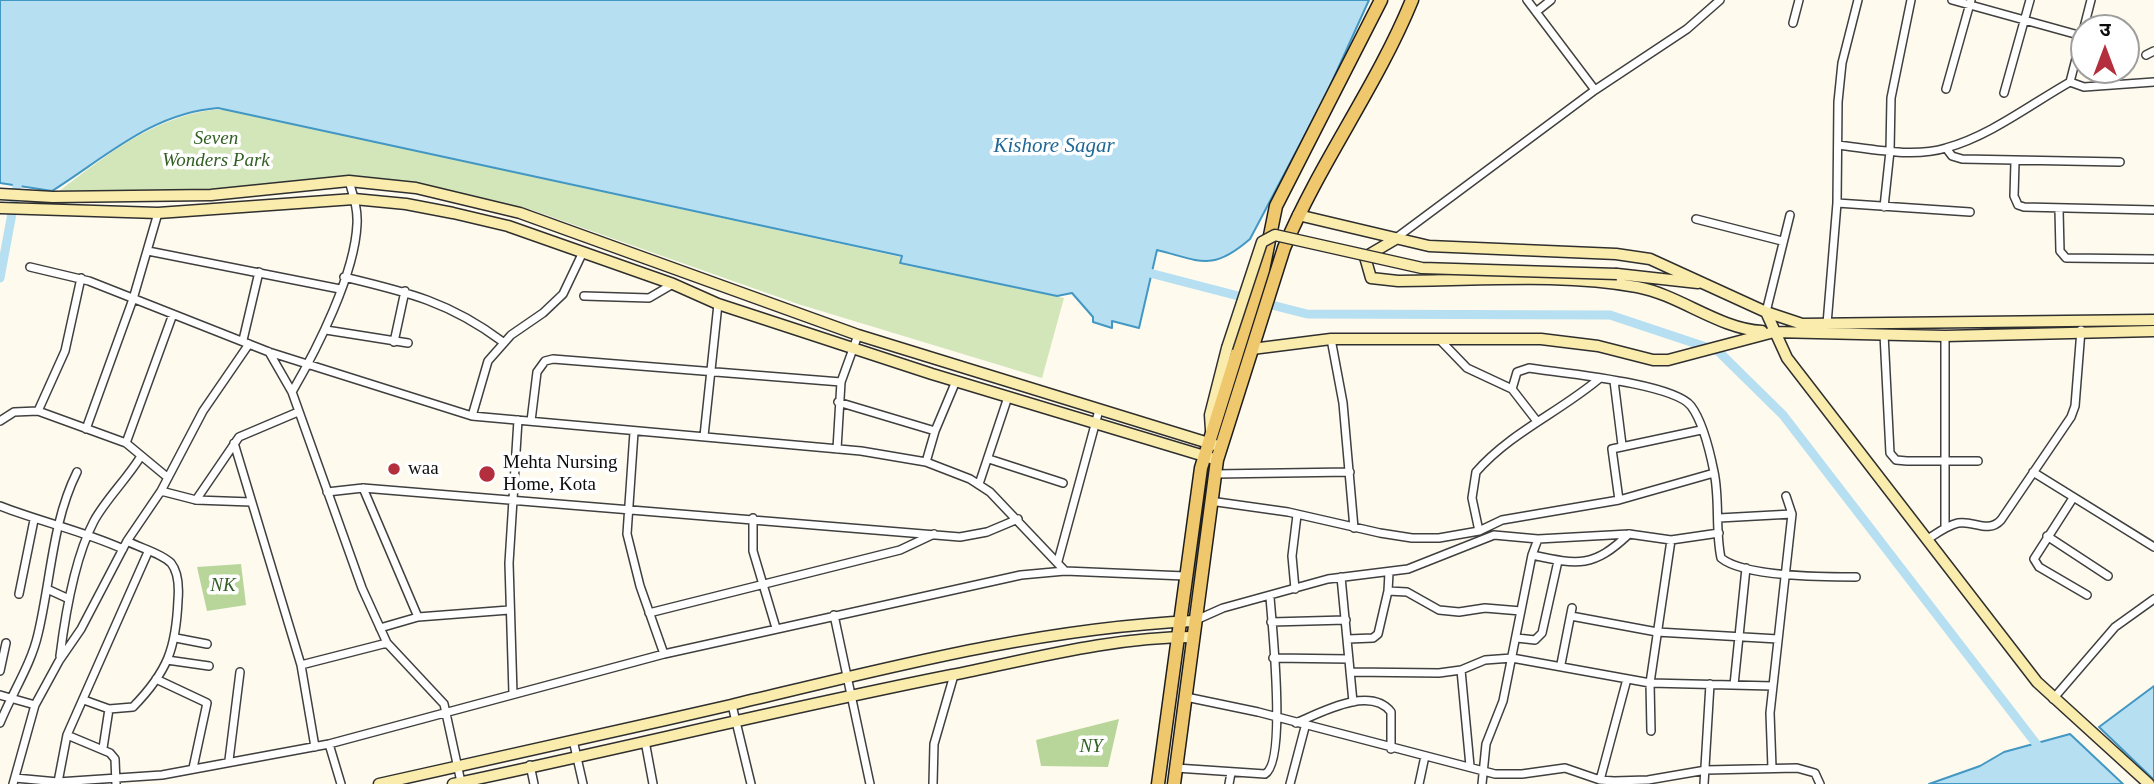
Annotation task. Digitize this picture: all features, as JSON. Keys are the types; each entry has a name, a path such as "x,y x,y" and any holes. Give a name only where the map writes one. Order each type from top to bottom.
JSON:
{"main road":[{"path":"1270,271 1276,206 1381,0"},
{"path":"1158,784 1195,501 1270,271 1375,77 1412,0"},
{"path":"1174,784 1214,474 1213,448"}],"street":[{"path":"1527,0 1595,90"},
{"path":"1536,12 1551,0"},
{"path":"1720,0 1686,29 1595,90 1394,240 1365,257 1371,278 1579,280 1640,288 1691,305 1737,327 1774,332 1885,334 2081,326 2154,320"},
{"path":"1793,23 1799,0"},
{"path":"1827,324 1837,203 1842,63 1858,0"},
{"path":"1884,207 1890,151 1891,97 1911,0"},
{"path":"1952,0 1970,2 2025,22 2070,33"},
{"path":"2004,93 2030,0"},
{"path":"1946,89 1970,2"},
{"path":"1839,145 1890,151 1946,148 1975,137 2070,82"},
{"path":"2076,84 2084,87 2126,84"},
{"path":"1946,148 1952,156 1962,159 2120,162"},
{"path":"2015,162 2014,196 2018,205 2059,210 2154,210"},
{"path":"292,392 326,330 344,277 357,226 349,181"},
{"path":"0,194 53,197 211,195 349,181 416,188 520,213 858,335 1213,448"},
{"path":"0,208 158,213 354,199 406,204 453,213 508,226 673,284 718,304 956,382 1096,424 1213,448"},
{"path":"1837,203 1970,212"},
{"path":"2059,210 2060,251 2066,258 2154,259"},
{"path":"86,429 133,299 158,213"},
{"path":"1298,215 1394,240 1457,248 1616,254 1650,259 1789,322 1944,330"},
{"path":"1790,215 1766,312 1787,358 1986,617 2053,699 2149,784"},
{"path":"1696,219 1782,241"},
{"path":"1213,448 1210,415 1227,348 1262,242 1275,235 1422,268 1617,274 1707,284"},
{"path":"148,251 340,289"},
{"path":"472,416 481,375 488,361 503,342 563,294 583,252"},
{"path":"30,267 81,278 269,352 472,416 837,449 926,463 979,484 1018,519 1065,571"},
{"path":"259,272 246,342 203,411 161,491 125,545 81,629 59,660 35,705 14,781 116,782 315,747 664,654 1021,575 1065,571 1185,576"},
{"path":"344,277 405,291 448,306 503,342"},
{"path":"38,411 65,351 81,278"},
{"path":"584,296 649,298 673,284"},
{"path":"394,342 405,291"},
{"path":"704,436 718,304"},
{"path":"126,443 173,314"},
{"path":"1928,539 1958,523 1983,527 1997,525 2064,432 2075,406 2081,326"},
{"path":"2081,326 2154,331"},
{"path":"326,330 408,343"},
{"path":"1944,330 1945,528"},
{"path":"1249,342 1541,339 1598,346 1653,360 1668,360 1774,332"},
{"path":"1885,334 1890,453 1896,460 1978,461"},
{"path":"837,449 841,382 858,335"},
{"path":"1331,340 1343,402 1353,528"},
{"path":"1440,340 1467,368 1512,389 1536,420"},
{"path":"269,352 292,392 327,492 387,643 440,696 446,710 458,767 457,783 736,719 1044,654 1193,636"},
{"path":"531,421 537,372 545,361 711,369 841,382"},
{"path":"1512,389 1517,372 1522,369 1614,381 1682,398 1691,406 1702,430 1714,473 1720,558 1746,568 1785,574 1856,577"},
{"path":"1479,531 1472,498 1476,472 1536,420 1557,410 1600,379"},
{"path":"1614,381 1622,445"},
{"path":"926,463 935,431 956,382"},
{"path":"979,484 1008,397"},
{"path":"838,402 935,431"},
{"path":"1058,561 1100,410"},
{"path":"0,421 14,412 38,411 126,443 167,477"},
{"path":"196,500 234,443 251,432 298,412"},
{"path":"513,694 509,610 518,420"},
{"path":"1619,500 1611,452 1614,447 1702,430"},
{"path":"634,432 626,534 664,654"},
{"path":"234,443 301,665 315,747"},
{"path":"59,660 69,599 88,534 99,512 125,482 141,456"},
{"path":"989,459 1063,483"},
{"path":"0,723 29,664 38,636 58,527 77,472"},
{"path":"1214,474 1350,472"},
{"path":"2033,472 2154,547"},
{"path":"1210,500 1412,538 1439,538 1479,531 1491,524 1619,500 1714,473"},
{"path":"327,492 363,488 513,502 753,517 972,536 1018,519"},
{"path":"363,488 418,617"},
{"path":"161,491 196,500 251,502"},
{"path":"1772,768 1773,686 1792,514 1786,496"},
{"path":"2073,498 2035,555 2036,564 2087,595"},
{"path":"0,506 34,520 148,552 169,562 177,576 176,638 156,678 133,707 109,709 83,700"},
{"path":"1719,518 1792,514"},
{"path":"1295,589 1292,556 1297,515"},
{"path":"753,517 753,551 776,628"},
{"path":"19,594 34,520"},
{"path":"1491,524 1494,535"},
{"path":"379,784 732,705 846,676 1068,633 1145,623 1194,621 1223,608 1340,577 1389,573 1427,563 1494,535 1538,539 1629,534 1671,540 1719,533"},
{"path":"649,613 762,587 915,546 934,534"},
{"path":"1532,555 1558,561 1584,561 1607,555 1629,534"},
{"path":"2048,536 2108,576"},
{"path":"1482,784 1481,772 1489,735 1503,701 1532,555 1538,539"},
{"path":"1651,731 1650,683 1671,540"},
{"path":"58,782 67,735 148,552"},
{"path":"1517,638 1535,640 1542,633 1558,561"},
{"path":"1734,685 1746,568"},
{"path":"1348,639 1373,638 1378,634 1388,591 1389,573"},
{"path":"1340,577 1353,702"},
{"path":"47,589 69,599"},
{"path":"1388,591 1407,592 1439,610 1459,612 1485,608 1521,611"},
{"path":"1176,768 1231,773 1270,772 1278,718 1270,597"},
{"path":"2053,699 2115,627 2154,599"},
{"path":"380,628 418,617 509,610"},
{"path":"1561,664 1571,612 1657,632 1778,639"},
{"path":"834,615 870,784"},
{"path":"1271,622 1346,620"},
{"path":"176,638 207,644"},
{"path":"0,671 6,643"},
{"path":"301,665 387,643"},
{"path":"1273,658 1349,659"},
{"path":"1350,672 1439,673 1461,670 1485,660 1512,658 1561,664 1588,674 1650,683 1773,686"},
{"path":"167,660 209,666"},
{"path":"1461,670 1469,766"},
{"path":"229,760 240,672"},
{"path":"933,784 934,744 954,675"},
{"path":"156,678 207,703 193,768"},
{"path":"1600,780 1627,679"},
{"path":"1704,784 1710,684"},
{"path":"0,695 35,705"},
{"path":"1186,697 1469,766 1481,772 1522,774 1565,768 1600,780 1666,780 1706,770 1772,768 1809,770 1819,778 1820,784"},
{"path":"1294,723 1353,702 1385,705 1391,712 1391,749"},
{"path":"732,705 751,784"},
{"path":"103,748 109,709"},
{"path":"1290,784 1305,726"},
{"path":"67,735 103,748 114,759 116,782"},
{"path":"573,740 583,784"},
{"path":"645,741 653,784"},
{"path":"329,744 341,784"},
{"path":"1419,784 1425,756"},
{"path":"530,765 534,784"},
{"path":"1229,784 1231,773"}],"green space":[{"name":"Seven Wonders Park","path":"212,110 229,110 900,257 899,264 1064,298 1042,378 798,304 532,210 404,181 349,176 218,189 58,192 130,140 169,121"},
{"name":"NK","path":"241,564 246,605 207,611 197,567"},
{"name":"NY","path":"1119,719 1108,767 1041,766 1036,740"}],"water":[{"name":"Kishore Sagar","path":"0,0 1369,0 1326,95 1250,239 1226,256 1215,260 1196,260 1157,250 1139,328 1112,321 1112,328 1093,322 1093,317 1072,293 1057,296 900,263 902,256 218,108 172,118 151,127 52,191 0,183"},
{"path":"2154,686 2154,780 2099,727"},
{"path":"2070,734 2123,784 1929,784 1980,766 2004,752"}],"waterway":[{"path":"0,278 18,181 24,177"},
{"path":"1142,271 1250,299"},
{"path":"1264,303 1307,314 1610,315 1718,351 1783,415 2041,750"}],"place":[{"name":"waa","path":"394,469"},
{"name":"Mehta Nursing Home, Kota","path":"487,474"}]}
